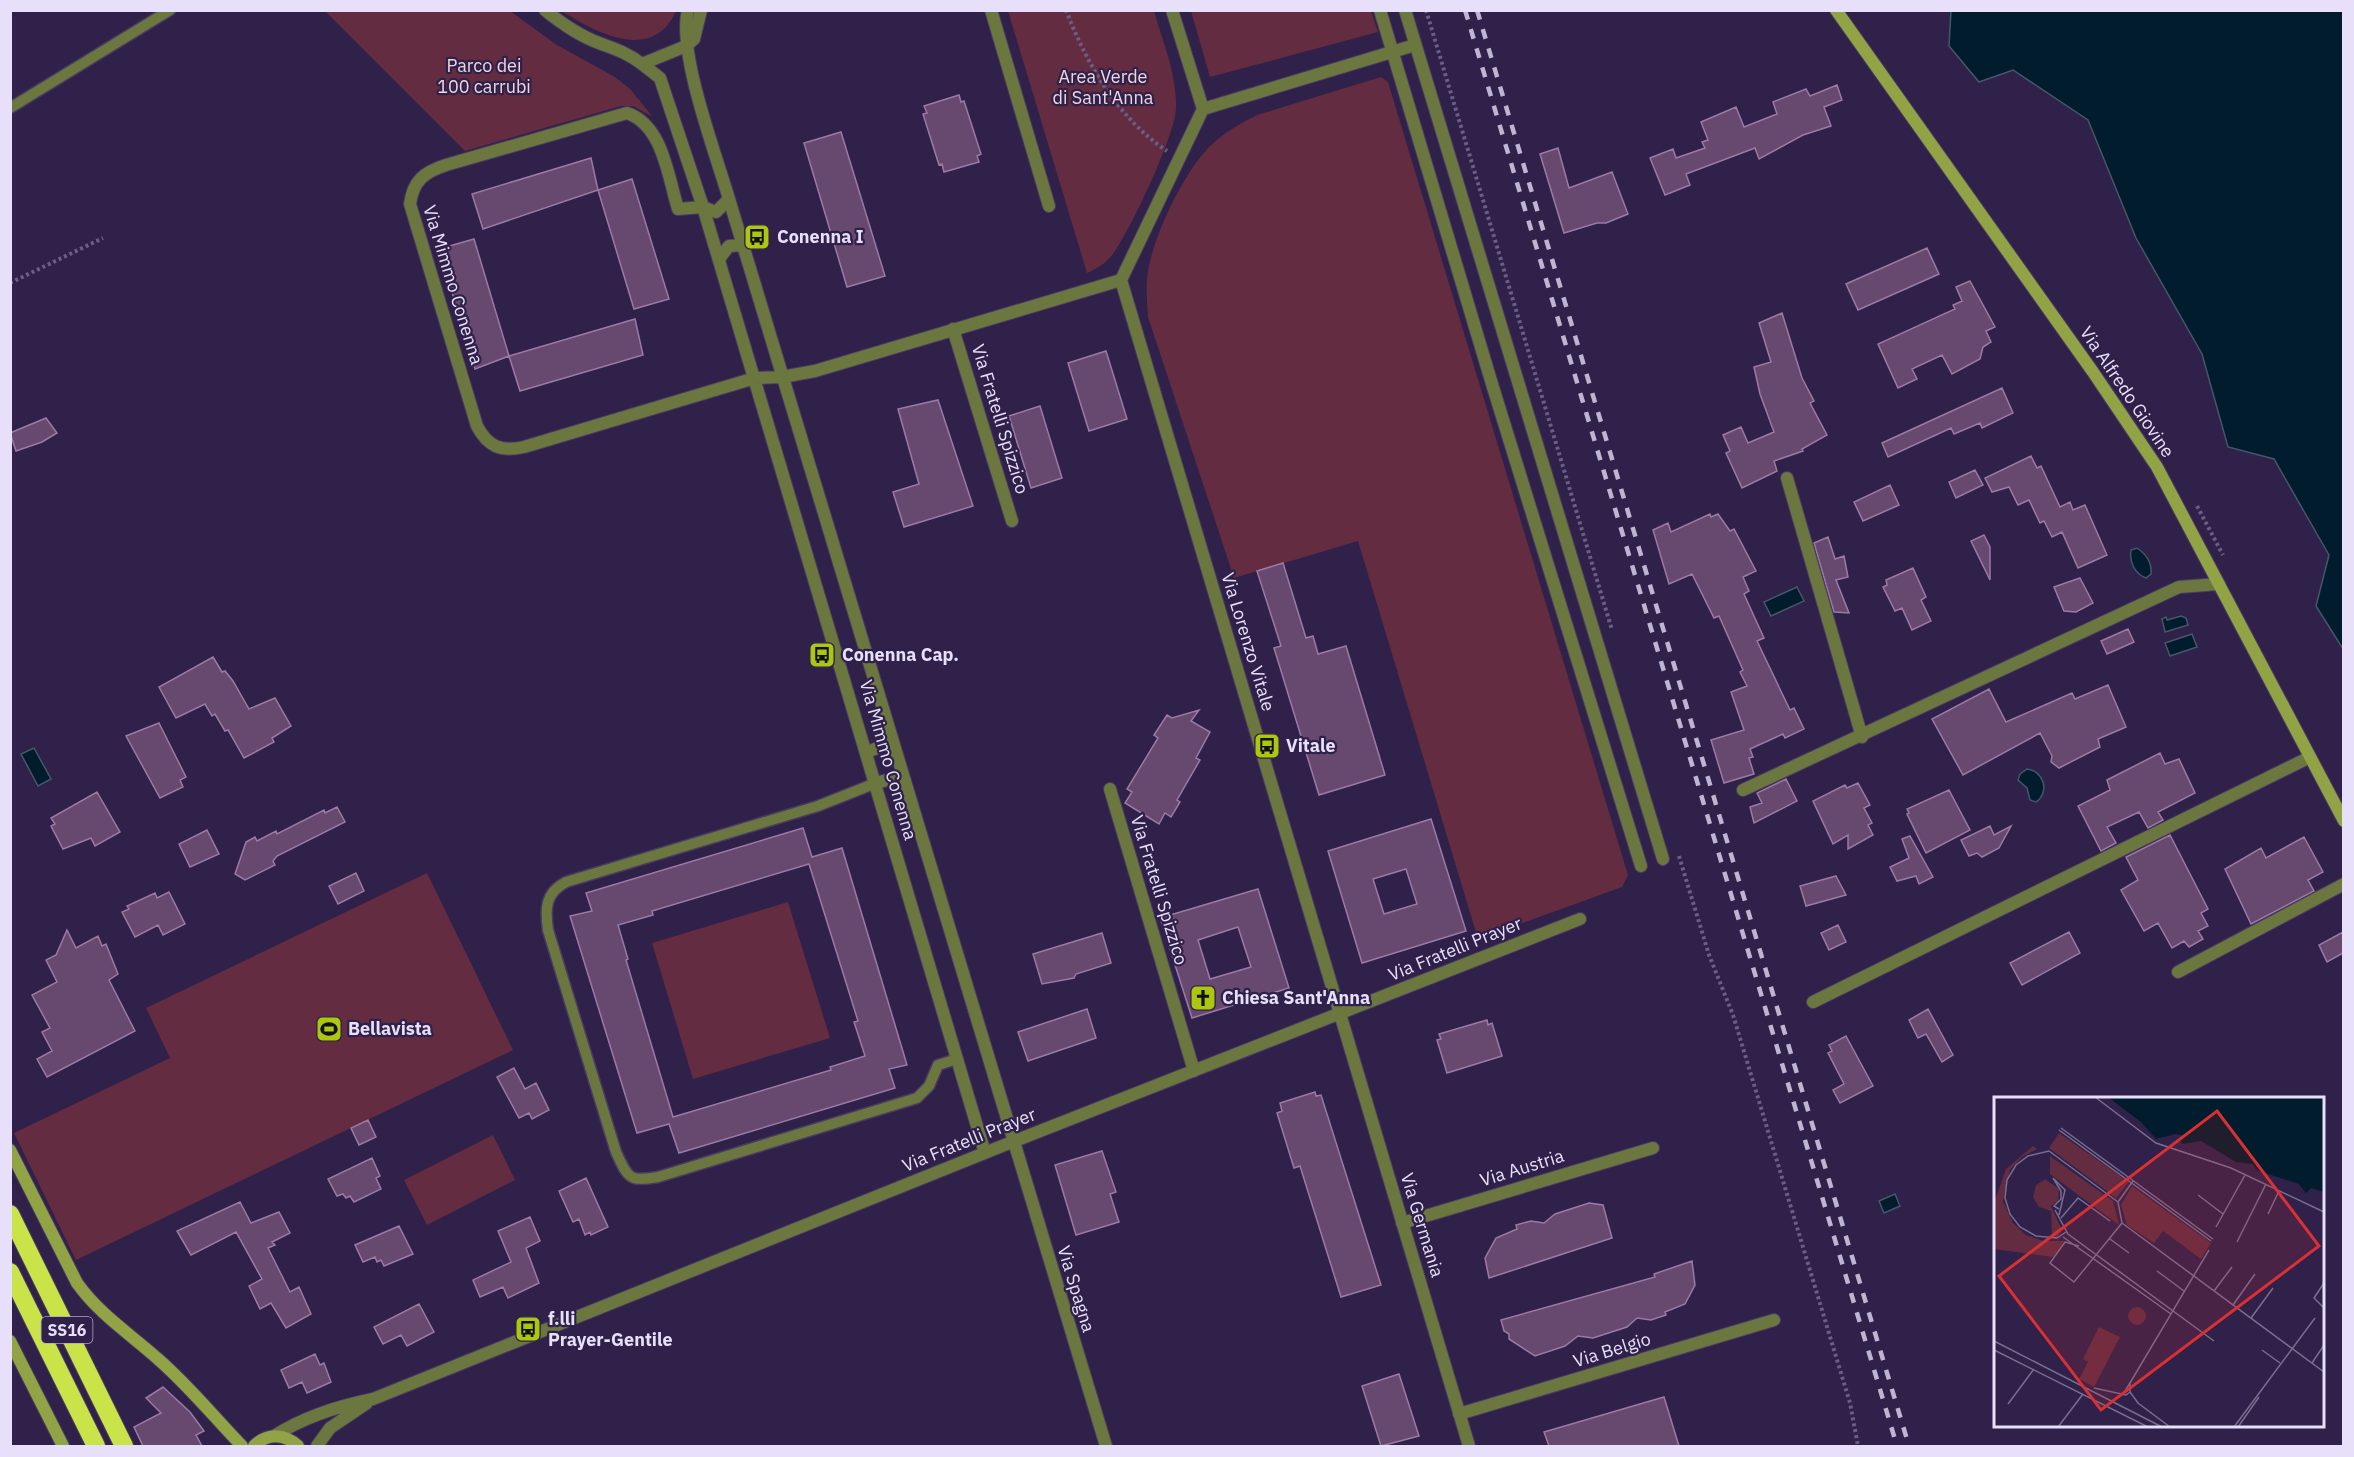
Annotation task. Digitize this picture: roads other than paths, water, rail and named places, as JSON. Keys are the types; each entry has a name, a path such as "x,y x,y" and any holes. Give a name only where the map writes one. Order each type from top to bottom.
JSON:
{"highway":[{"name":"SS16","path":"10,1214 124,1446"},
{"name":"SS16","path":"10,1272 96,1446"}],"main road":[{"name":"Via Alfredo Giovine","path":"1836,10 2104,388 2157,467 2343,821"},
{"path":"10,1150 77,1283 89,1299 101,1313 160,1361 242,1446"},
{"path":"10,1341 63,1446"},
{"path":"254,1446 266,1437 274,1436 283,1437 298,1446"}],"street":[{"name":"Via Mimmo Conenna","path":"545,10 597,43 623,50 660,78 704,207 985,1153"},
{"name":"Via Mimmo Conenna","path":"688,10 684,26 686,46 729,200 1012,1142"},
{"path":"642,64 686,46 694,39 701,10"},
{"path":"991,10 1049,206"},
{"path":"782,377 815,371 953,328 1121,280 1203,109 1172,10"},
{"path":"1380,10 1641,866"},
{"path":"1405,10 1663,860"},
{"path":"1203,109 1415,45"},
{"name":"Via Mimmo Conenna","path":"729,200 716,212 704,207 678,209 653,132 642,119 627,113 432,169 420,177 412,190 410,204 477,426 483,438 495,447 508,450 524,447 755,378 782,377"},
{"path":"719,259 729,246 744,245"},
{"name":"Via Lorenzo Vitale","path":"1121,280 1339,1014"},
{"name":"Via Fratelli Spizzico","path":"953,328 1012,521"},
{"path":"1787,478 1862,737"},
{"path":"1743,790 1862,737 2180,587 2219,584"},
{"path":"867,752 892,742"},
{"path":"1813,1002 2310,757"},
{"path":"876,783 902,776"},
{"name":"Via Fratelli Spizzico","path":"1110,789 1194,1071"},
{"path":"2178,972 2343,884"},
{"name":"Via Fratelli Prayer","path":"373,1399 1012,1142 1580,919"},
{"name":"Via Germania","path":"1339,1014 1469,1446"},
{"name":"Via Spagna","path":"1012,1142 1106,1446"},
{"name":"Via Austria","path":"1402,1223 1653,1148"},
{"name":"Via Belgio","path":"1460,1414 1774,1320"},
{"path":"274,1436 291,1425 333,1409 373,1399"},
{"path":"317,1446 330,1428 373,1399"}],"lane":[{"path":"10,108 170,10"},
{"path":"876,783 818,806 566,882 556,888 548,898 546,913 548,930 616,1152 628,1176 637,1180 658,1177 917,1098 929,1086 938,1065 957,1059"}],"water":[{"path":"1951,11 2343,11 2343,649 2316,606 2329,555 2274,459 2228,447 2202,354 2136,238 2088,120 2013,70 1979,82 1949,46"},
{"path":"2137,548 2146,556 2150,566 2151,574 2146,578 2136,571 2132,563 2131,550"},
{"path":"1797,587 1804,601 1771,616 1764,602"},
{"path":"2181,616 2186,618 2188,625 2165,632 2162,619"},
{"path":"2192,634 2197,647 2170,656 2165,643"},
{"path":"34,748 51,779 38,786 21,754"},
{"path":"2027,769 2038,774 2043,782 2043,793 2036,802 2030,800 2027,788 2018,780 2020,774"},
{"path":"1895,1194 1900,1206 1884,1213 1879,1201"}],"railway":[{"path":"1465,10 1897,1446"},
{"path":"1477,10 1909,1446"}],"place":[{"name":"Conenna I","path":"757,237"},
{"name":"Conenna Cap.","path":"822,655"},
{"name":"Vitale","path":"1267,746"},
{"name":"Chiesa Sant'Anna","path":"1203,998"},
{"name":"Bellavista","path":"329,1029"},
{"name":"f.lli Prayer-Gentile","path":"528,1329"}],"park label":[{"name":"Parco dei 100 carrubi","path":"484,76"},
{"name":"Area Verde di Sant'Anna","path":"1103,88"}]}
